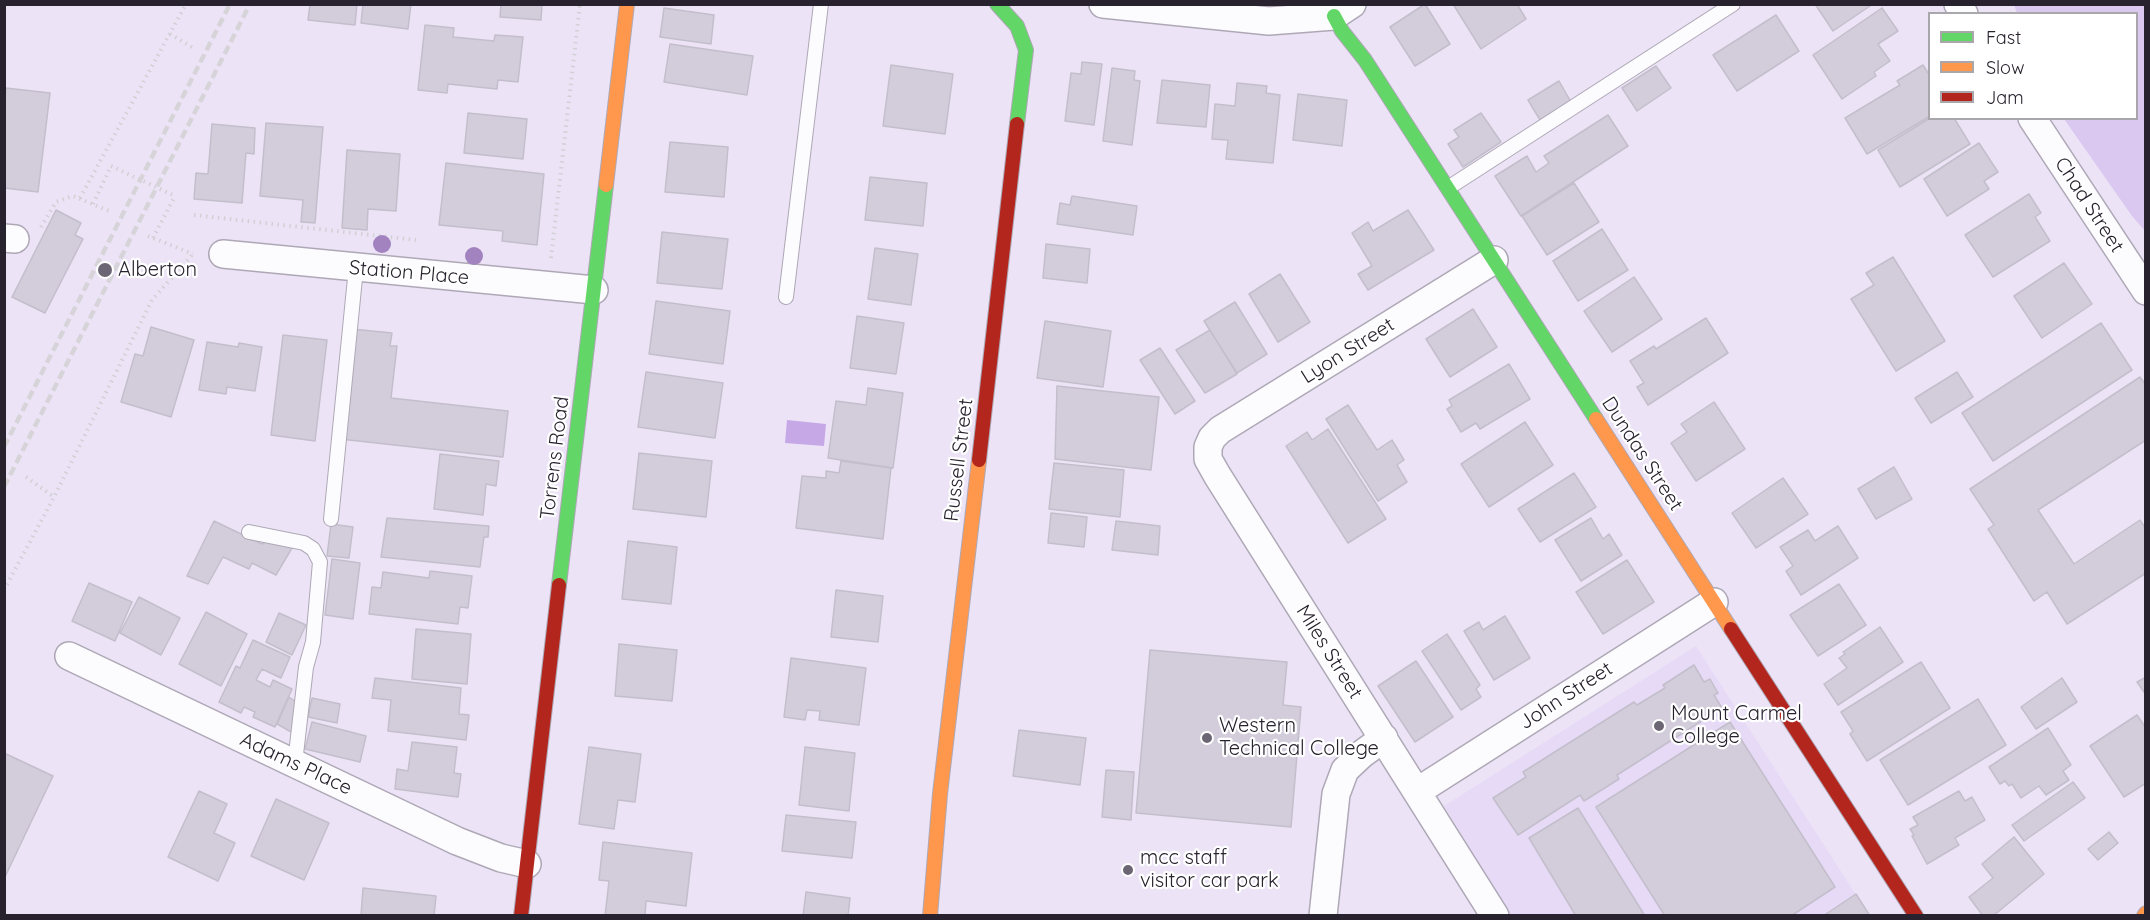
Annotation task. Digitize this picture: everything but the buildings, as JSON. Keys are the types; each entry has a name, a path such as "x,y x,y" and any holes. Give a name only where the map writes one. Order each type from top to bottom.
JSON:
{"street":[{"name":"Torrens Road","path":"521,915 627,4"},
{"path":"1103,4 1269,21 1343,10"},
{"name":"Russell Street","path":"930,915 940,794 1026,50 1017,26 1002,9"},
{"name":"Dundas Street","path":"1343,10 1342,31 1365,60 1916,915"},
{"name":"Chad Street","path":"2033,120 2145,291"},
{"name":"Station Place","path":"223,254 594,290"},
{"name":"Lyon Street","path":"1208,447 1212,438 1220,430 1494,260"},
{"name":"Miles Street","path":"1208,447 1208,459 1217,475 1495,915"},
{"name":"John Street","path":"1418,791 1714,602"},
{"name":"Adams Place","path":"69,656 457,841 501,858 527,864"},
{"path":"1323,915 1336,794 1345,770 1384,738"}],"lane":[{"path":"786,297 821,4"},
{"path":"1448,188 1732,4"},
{"path":"331,519 356,268"},
{"path":"249,532 304,543 313,549 320,562 313,642 306,667 295,763"}],"path":[{"path":"80,198 186,4"},
{"path":"550,286 580,4"},
{"path":"170,34 192,47"},
{"path":"4,590 54,497 152,300 193,254 151,237 175,196 111,166 93,204"},
{"path":"18,237 56,202 73,196 109,211"},
{"path":"194,215 424,241"},
{"path":"540,254 552,255"},
{"path":"26,477 54,497"}],"shaded area":[{"path":"2014,5 2145,5 2145,231 2065,120 2138,120 2138,12 2017,12"},
{"path":"787,420 826,424 824,446 785,443"},
{"name":"Mount Carmel College","path":"1696,646 1869,915 1511,915 1444,806"}],"railway":[{"path":"4,447 230,4"},
{"path":"4,487 250,4"}],"traffic: fast":[{"path":"997,4 1017,26 1026,50 1017,124"},
{"path":"1334,16 1342,31 1365,60 1596,419"},
{"path":"559,585 606,185"}],"traffic: slow":[{"path":"606,185 627,4"},
{"path":"1596,419 1731,629"},
{"path":"930,916 940,794 979,460"}],"traffic: jam":[{"path":"979,460 1017,124"},
{"path":"521,916 559,585"},
{"path":"1731,629 1916,916"}],"place":[{"name":"Alberton","path":"105,270"},
{"name":"Mount Carmel College","path":"1659,726"},
{"name":"Western Technical College","path":"1207,738"},
{"name":"mcc staff visitor car park","path":"1128,870"}]}
